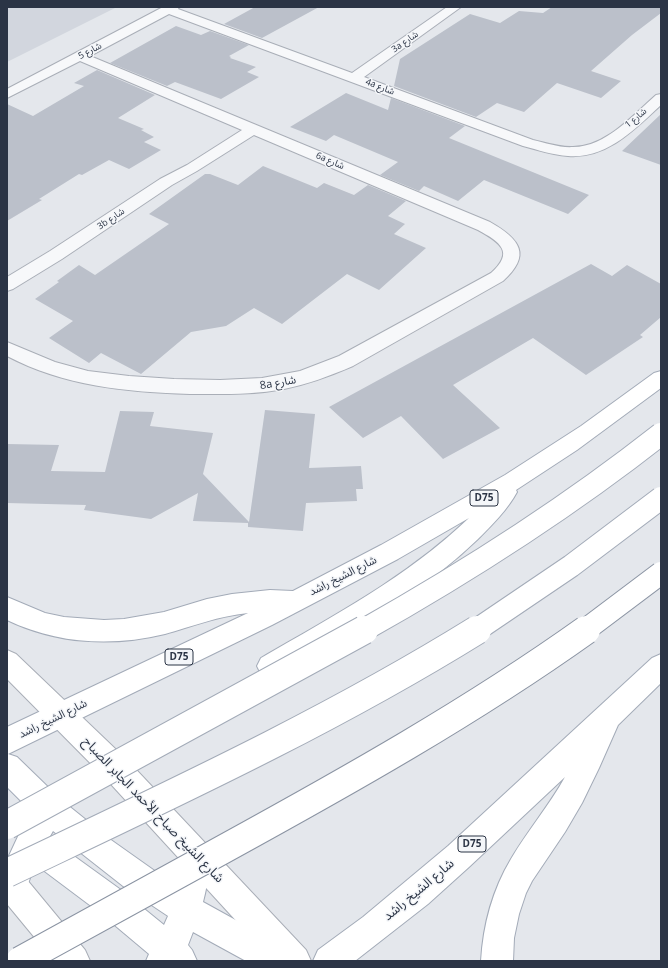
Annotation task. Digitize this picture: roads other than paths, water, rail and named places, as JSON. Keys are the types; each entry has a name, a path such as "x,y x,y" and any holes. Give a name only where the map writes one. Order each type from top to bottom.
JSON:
{"main road":[{"name":"شارع الشيخ راشد","path":"7,741 376,560 514,481 572,443 661,378"},
{"path":"14,832 394,614 472,567 542,522 661,434"},
{"path":"14,832 51,810 77,783 108,762 390,596 422,574 450,552 474,529 514,481"},
{"path":"9,880 329,715 413,669 527,597 624,528 661,498"},
{"path":"20,961 314,800 413,743 496,692 571,641 661,573"},
{"path":"7,608 20,615 60,628 103,632 145,627 213,608 241,602 296,600"},
{"name":"شارع الشيخ صباح الأحمد الجابر الصباح","path":"7,662 108,762 295,961"},
{"name":"شارع الشيخ راشد","path":"329,961 364,936 455,859 536,785 661,666"},
{"path":"497,961 501,926 509,897 520,871 558,816 578,782 594,750 607,717"},
{"path":"7,766 51,810 114,861 186,911 279,961"},
{"path":"9,880 20,864 14,832"},
{"path":"14,832 87,884 171,957 186,911 194,871 194,852"},
{"path":"9,880 74,961"}],"street":[{"name":"3a شارع","path":"356,77 455,7"},
{"name":"4a شارع","path":"167,10 356,77 528,144 560,158 577,156"},
{"name":"شارع 5","path":"7,94 167,10"},
{"name":"6a شارع","path":"75,58 119,78 141,83 484,226 502,236 512,250"},
{"name":"شارع 1","path":"577,156 589,159 603,153 611,139 661,98"},
{"name":"3b شارع","path":"7,285 56,255 166,182 192,168 248,127"},
{"name":"8a شارع","path":"7,348 31,361 51,369 72,375 119,384 230,388 280,384 318,373 346,361 497,277 510,265 513,257 512,250"},
{"name":"3b شارع","path":"7,294 56,255"}]}
